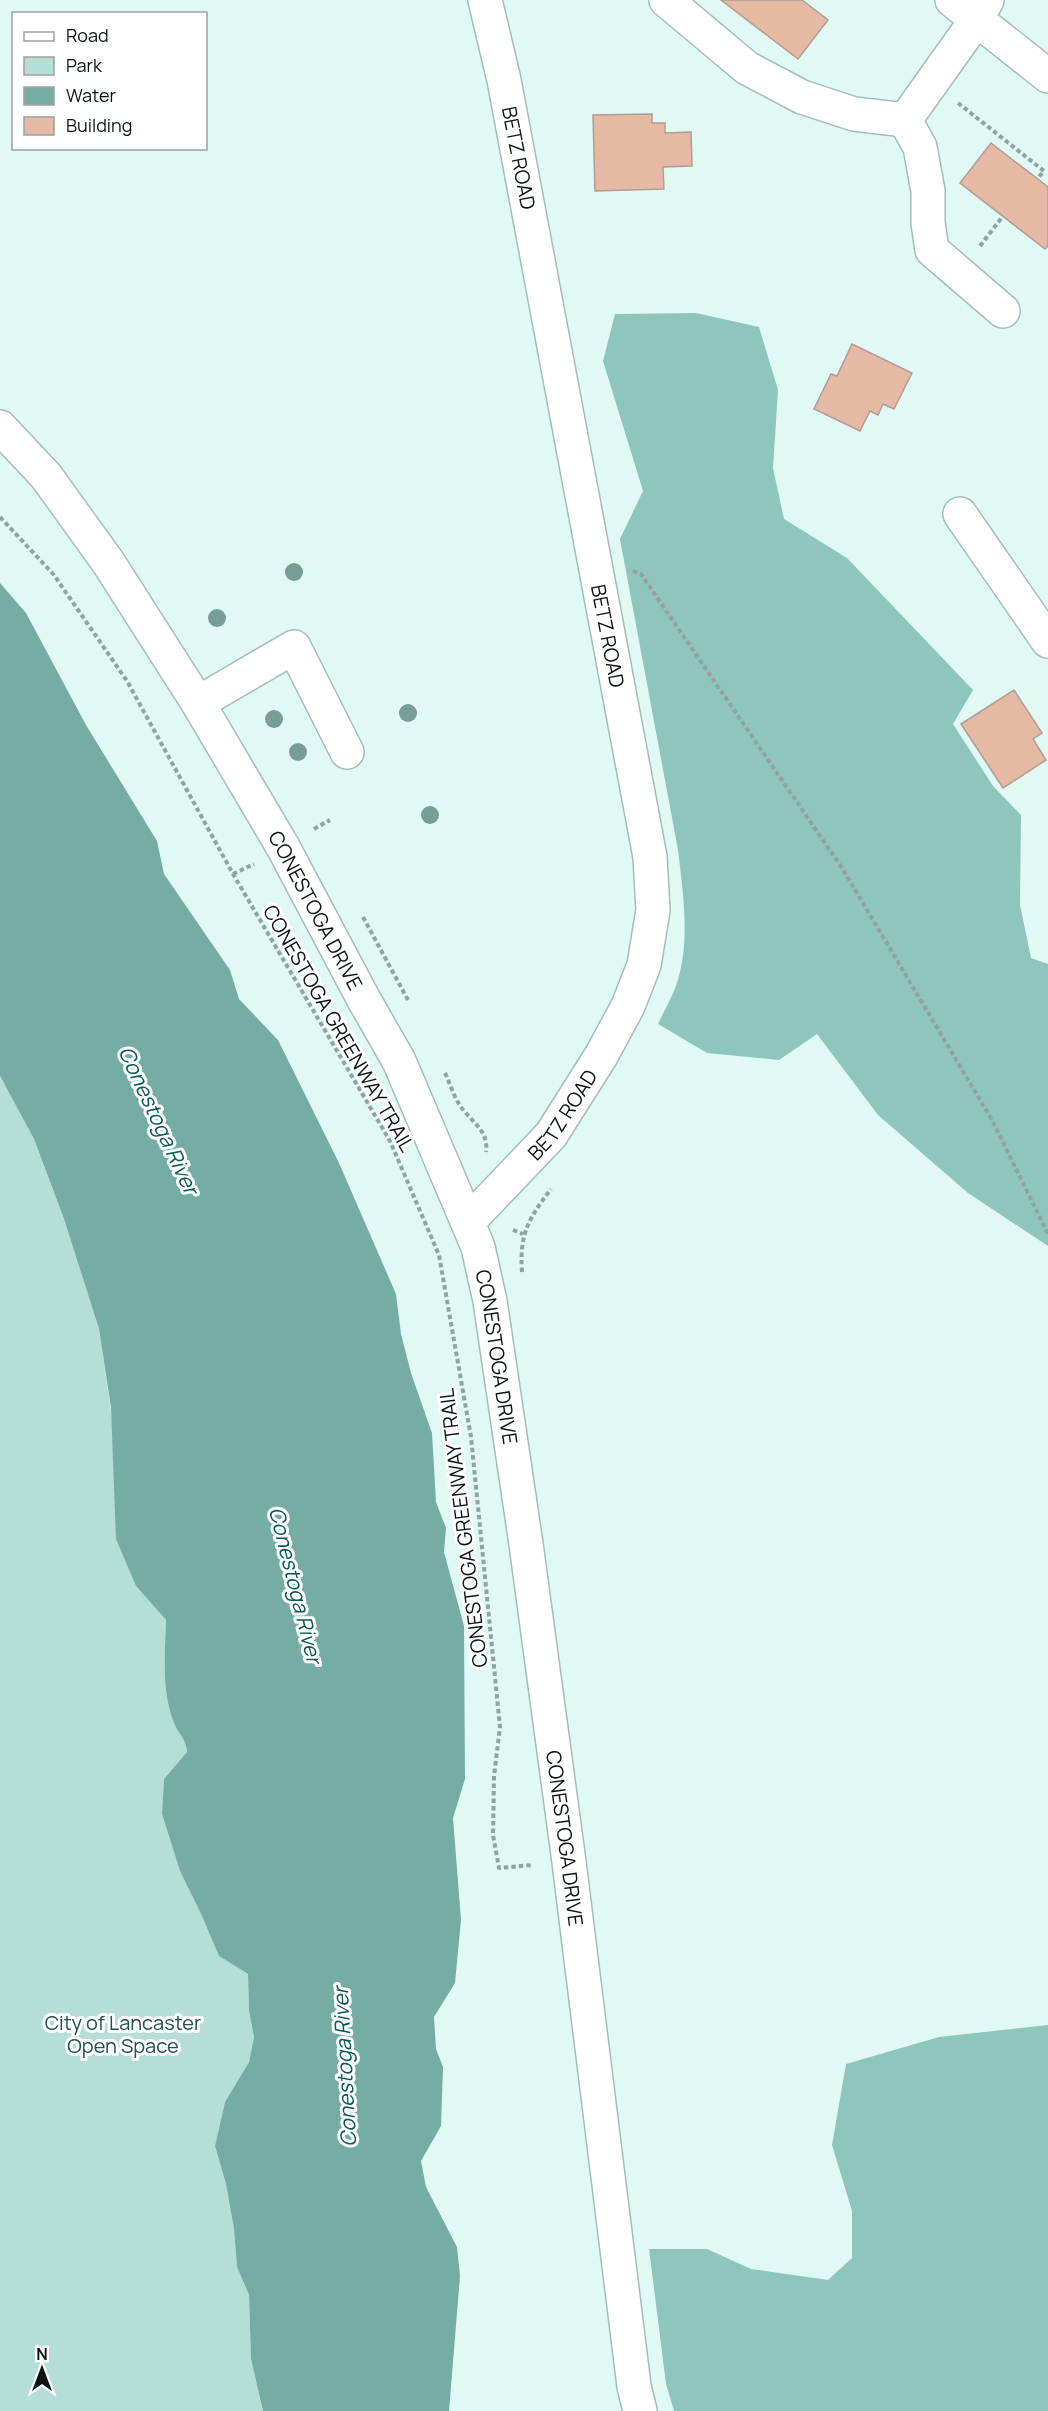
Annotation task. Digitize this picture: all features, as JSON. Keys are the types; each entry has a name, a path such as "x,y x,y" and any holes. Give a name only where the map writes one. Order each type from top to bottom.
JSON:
{"street":[{"name":"BETZ ROAD","path":"469,1221 550,1135 601,1056 628,1006 644,965 653,910 650,857 504,80 485,0"},
{"path":"666,0 747,68 802,98 854,114 905,120"},
{"path":"905,120 932,82 972,6 1048,76"},
{"path":"905,120 920,147 928,191 928,223 932,250 1003,311"},
{"name":"CONESTOGA DRIVE","path":"0,428 46,476 108,562 198,703 283,847 363,998 399,1060 469,1221 478,1247 490,1301 524,1533 569,1862 634,2386 640,2411"},
{"path":"960,514 1048,641"},
{"path":"198,703 294,647 347,752"}],"path":[{"path":"932,82 1044,171 1037,179"},
{"name":"CONESTOGA GREENWAY TRAIL","path":"0,517 54,575 127,681 233,874 390,1141 439,1255 471,1437 499,1715 500,1727 494,1776 493,1835 499,1868"},
{"path":"596,570 625,569 641,574 708,670 842,868 992,1120 1048,1234"},
{"path":"306,835 330,820"},
{"path":"233,874 254,863"},
{"path":"522,1277 523,1234 533,1213 557,1181"},
{"path":"513,1230 523,1234"}],"green space":[{"name":"City of Lancaster Open Space","path":"0,1076 34,1139 64,1219 99,1329 136,1586 166,1620 167,1698 174,1723 184,1740 187,1752 164,1779 162,1814 180,1871 219,1956 248,1974 249,2011 254,2037 249,2062 225,2102 215,2146 226,2184 234,2229 237,2267 249,2295 251,2359 263,2411 0,2411"}],"shaded area":[{"path":"696,313 759,327 778,390 773,468 784,519 847,558 973,690 953,724 993,786 1021,815 1020,905 1031,958 1048,964 1048,1246 968,1193 878,1115 817,1034 779,1060 707,1053 658,1024 681,970 685,935 684,901 678,850 620,539 643,491 603,361 615,314"},
{"path":"1048,2025 1048,2411 674,2411 666,2384 649,2249 707,2249 751,2269 828,2280 852,2258 852,2211 832,2145 846,2064 939,2037"}],"water":[{"name":"Conestoga River","path":"0,583 26,613 86,725 157,841 164,874 230,970 239,999 278,1040 339,1163 396,1294 401,1334 411,1373 432,1433 436,1502 446,1528 444,1552 464,1626 465,1779 453,1818 461,1920 455,1983 434,2017 436,2049 443,2067 441,2126 421,2161 426,2187 457,2247 460,2276 449,2411 263,2411 251,2359 249,2295 237,2267 234,2229 226,2184 215,2146 225,2102 249,2062 254,2037 249,2011 248,1974 219,1956 180,1871 162,1814 164,1779 187,1752 184,1740 174,1723 167,1698 166,1620 136,1586 116,1539 111,1408 99,1329 64,1219 34,1139 0,1076"}],"building":[{"path":"721,0 802,0 828,20 798,59"},
{"path":"652,114 652,123 665,123 665,133 691,132 692,166 663,167 664,189 595,191 593,115"},
{"path":"991,143 1048,187 1048,246 1045,249 960,183"},
{"path":"852,344 912,373 894,409 883,404 878,415 870,411 860,431 814,409 831,374 837,376"},
{"path":"1014,690 1042,733 1033,739 1046,760 1003,788 961,724"}]}
